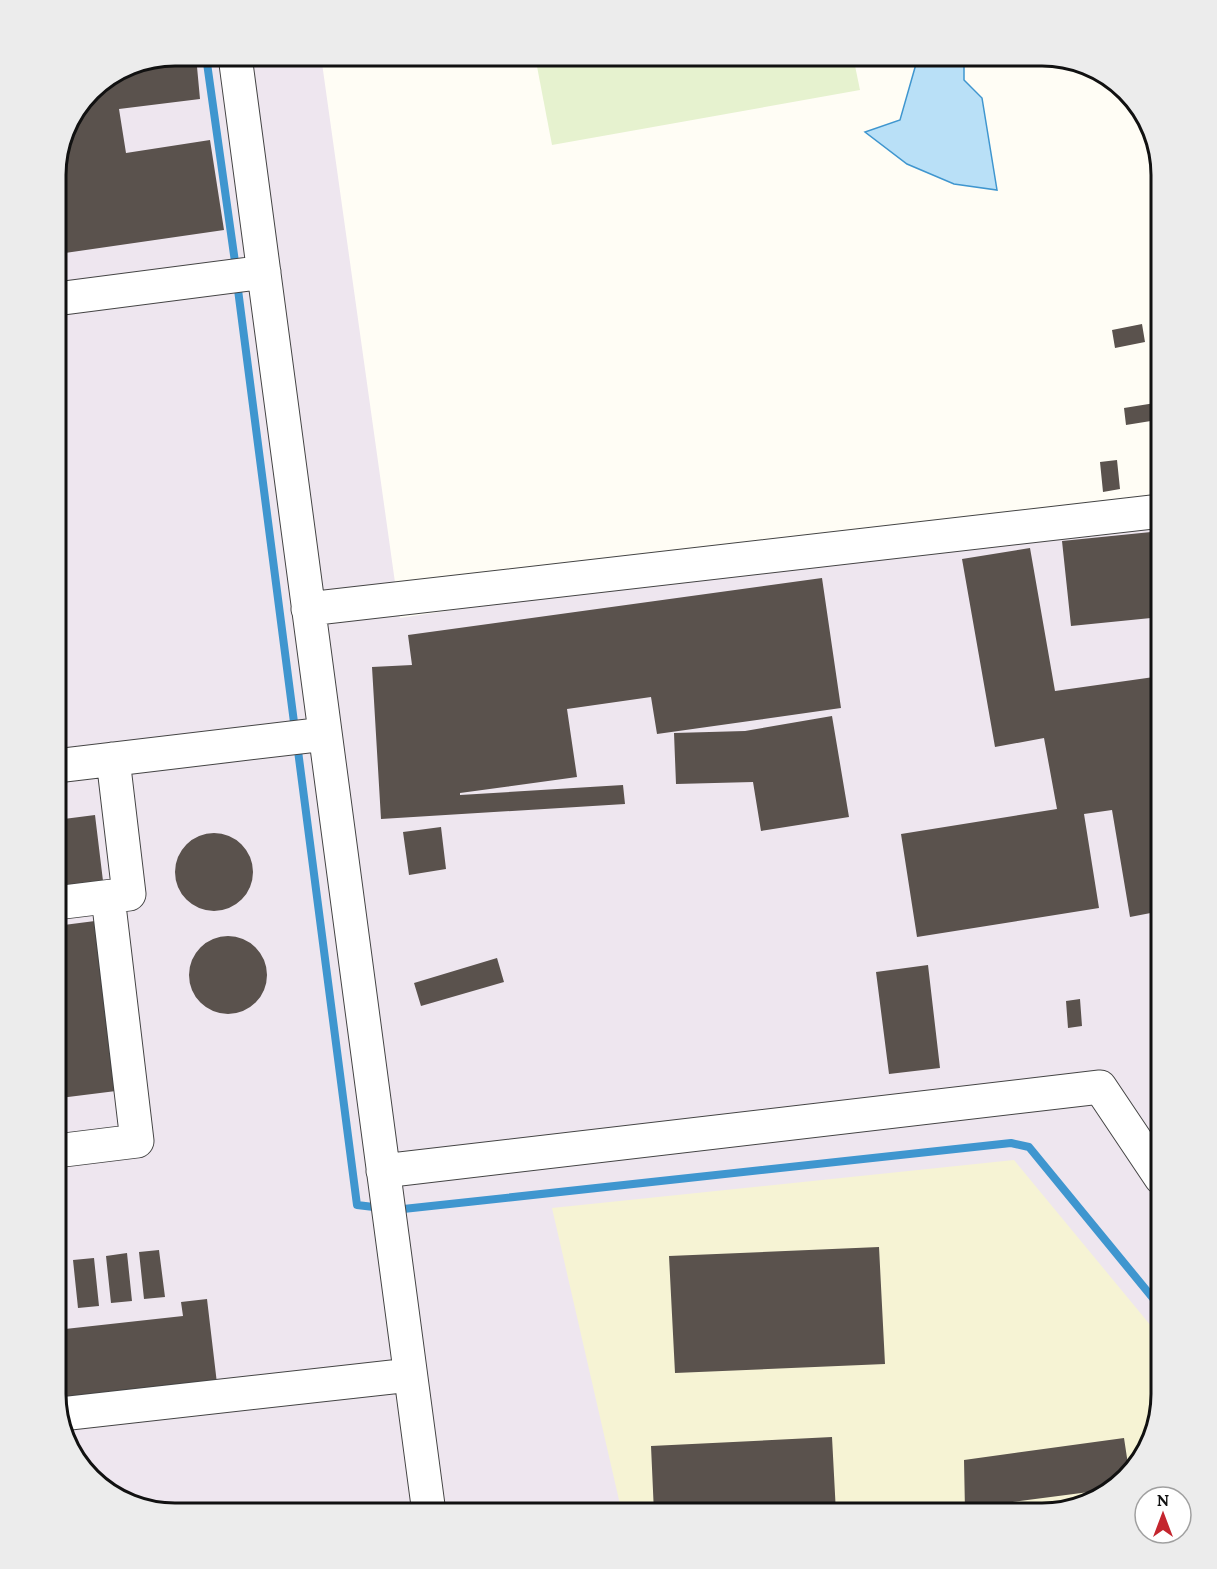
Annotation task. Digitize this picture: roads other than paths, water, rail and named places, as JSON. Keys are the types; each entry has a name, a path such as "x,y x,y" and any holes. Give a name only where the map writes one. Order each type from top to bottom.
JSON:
{"street":[{"path":"236,66 427,1503"},
{"path":"66,298 264,272"},
{"path":"309,609 1151,512"},
{"path":"66,765 325,734"},
{"path":"66,902 129,894 113,759"},
{"path":"66,1150 137,1141 108,897"},
{"path":"383,1171 1100,1087 1151,1163"},
{"path":"68,1413 410,1375"}],"water":[{"path":"915,66 964,66 964,80 982,98 997,190 954,184 907,164 865,132 900,120"}],"waterway":[{"path":"207,66 236,269"},
{"path":"237,282 295,730"},
{"path":"297,743 357,1205 382,1208"},
{"path":"394,1210 1011,1143 1029,1147 1151,1296"}]}
